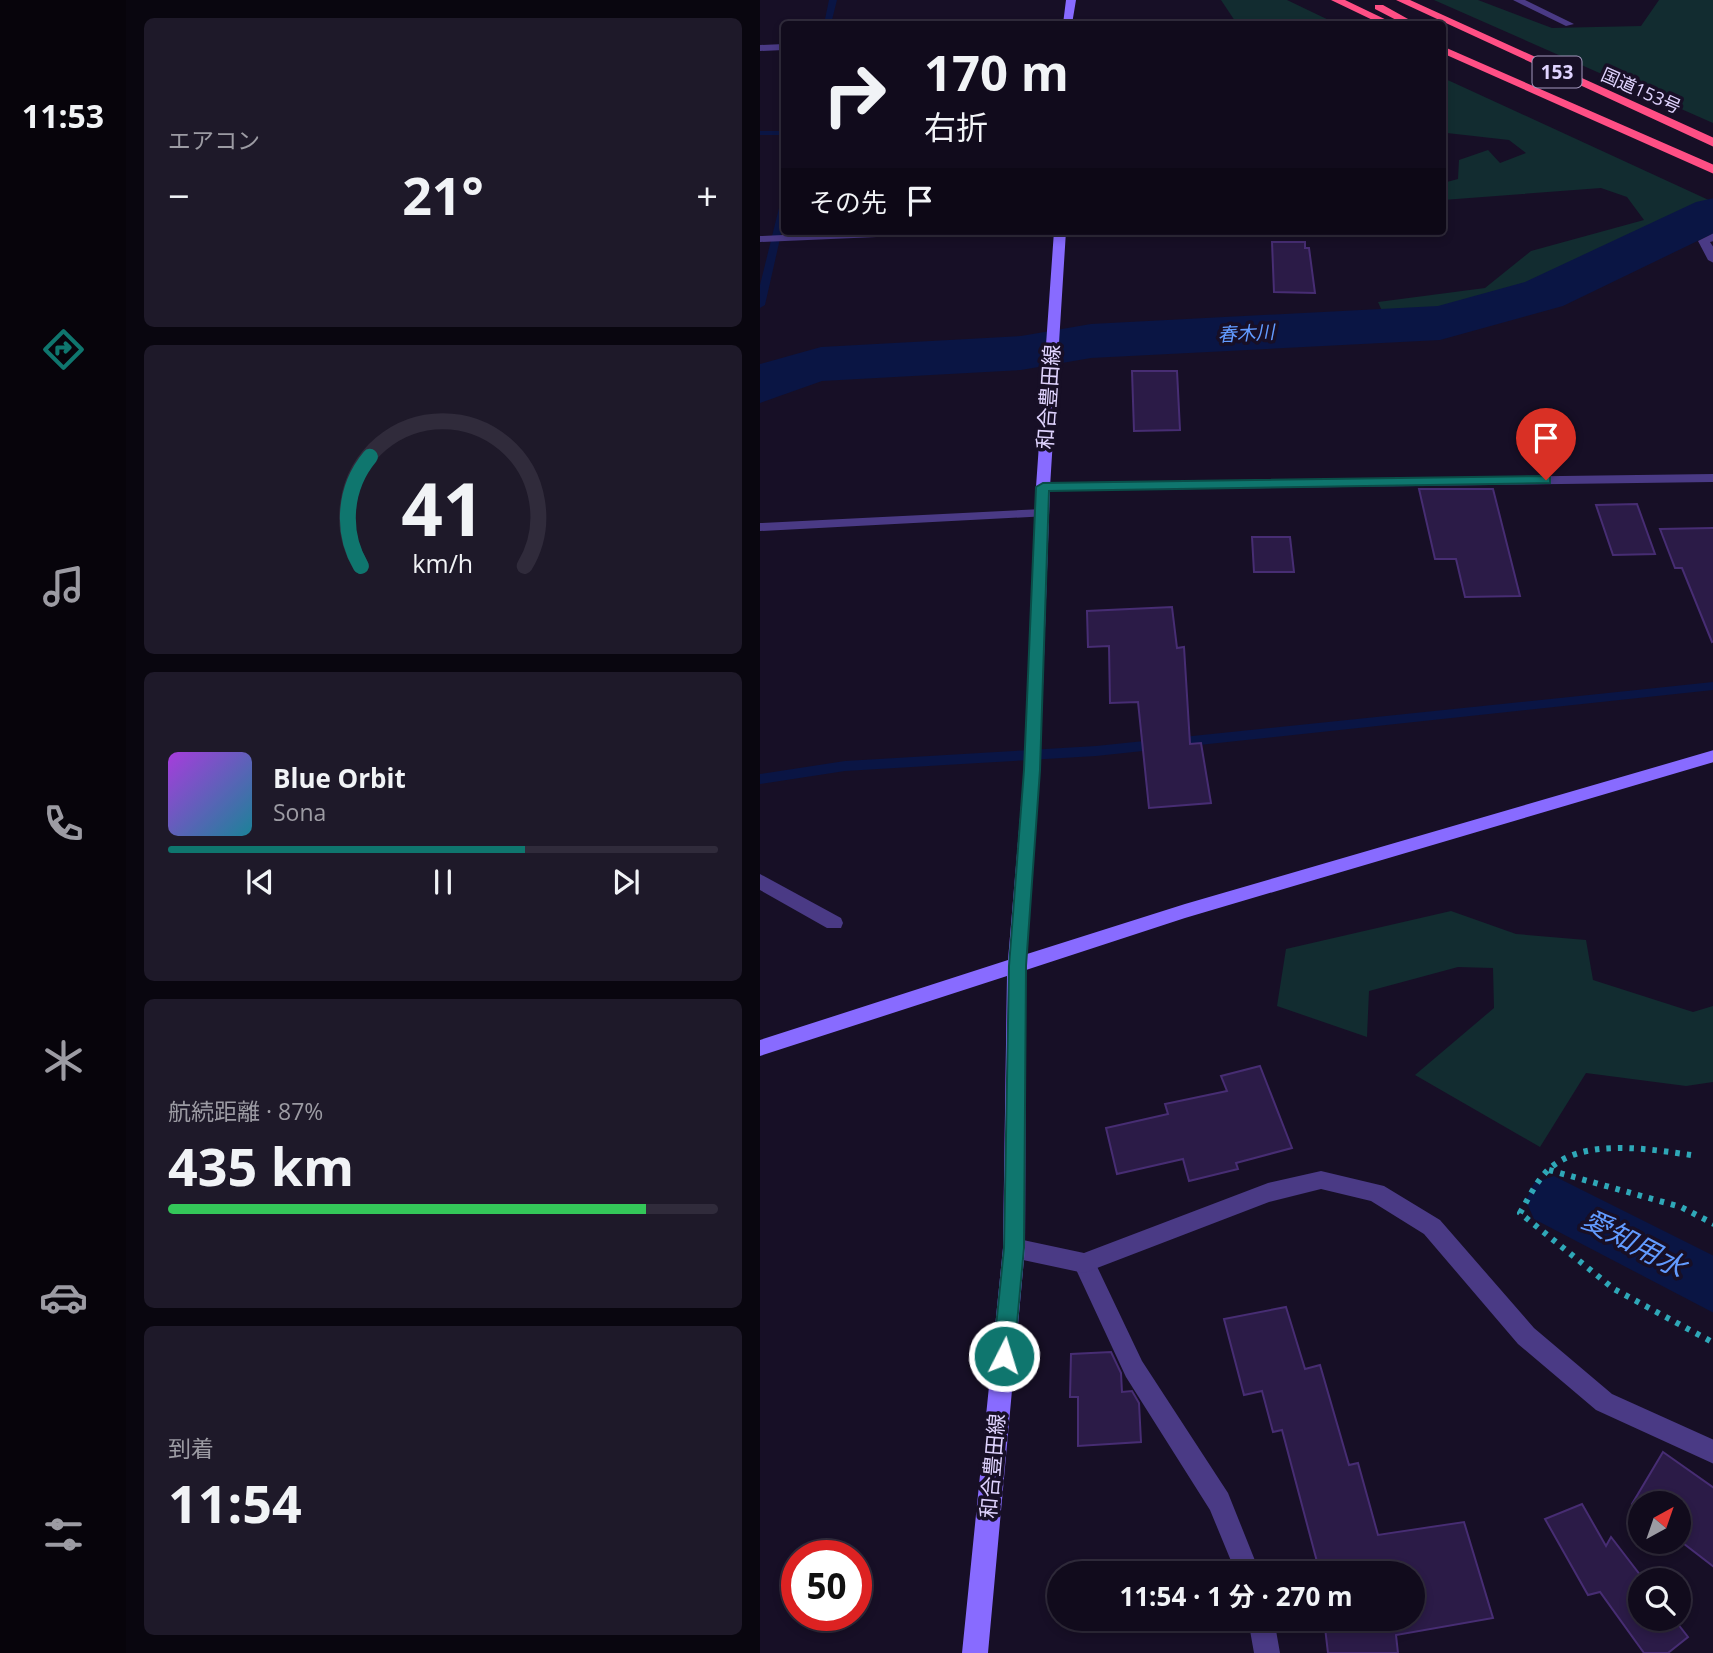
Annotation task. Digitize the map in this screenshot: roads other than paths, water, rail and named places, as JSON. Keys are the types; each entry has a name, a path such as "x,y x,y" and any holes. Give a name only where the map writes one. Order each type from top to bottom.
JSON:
{"highway":[{"path":"1336,0 1382,21"},
{"path":"1367,0 1406,21"},
{"name":"国道153号","path":"1401,0 1714,143"},
{"path":"1446,46 1466,60"},
{"name":"153","path":"1446,51 1714,170"}],"main road":[{"path":"1068,21 1071,0"},
{"name":"和合豊田線","path":"975,1653 1014,1248 1017,966 1032,770 1043,487 1060,235"},
{"path":"760,1048 1185,911 1714,756"}],"street":[{"path":"1518,0 1568,24"},
{"path":"760,48 781,47"},
{"path":"761,239 855,235"},
{"path":"1714,236 1704,241 1714,260"},
{"path":"1043,487 1714,478"},
{"path":"760,527 1043,513"},
{"path":"760,881 834,923"},
{"path":"1014,1248 1084,1263 1268,1193 1321,1180 1376,1192 1432,1227 1526,1336 1604,1402 1714,1452"},
{"path":"1084,1263 1134,1369 1219,1502 1243,1561"},
{"path":"1262,1631 1267,1653"}],"waterway":[{"path":"828,21 833,0"},
{"path":"760,133 781,133"},
{"name":"春木川","path":"760,385 793,371 821,364 1021,353 1091,341 1440,323 1544,294 1714,213"},
{"path":"760,305 781,217"},
{"path":"760,779 845,766 1096,751 1714,686"},
{"name":"愛知用水","path":"1554,1201 1714,1286"}]}
